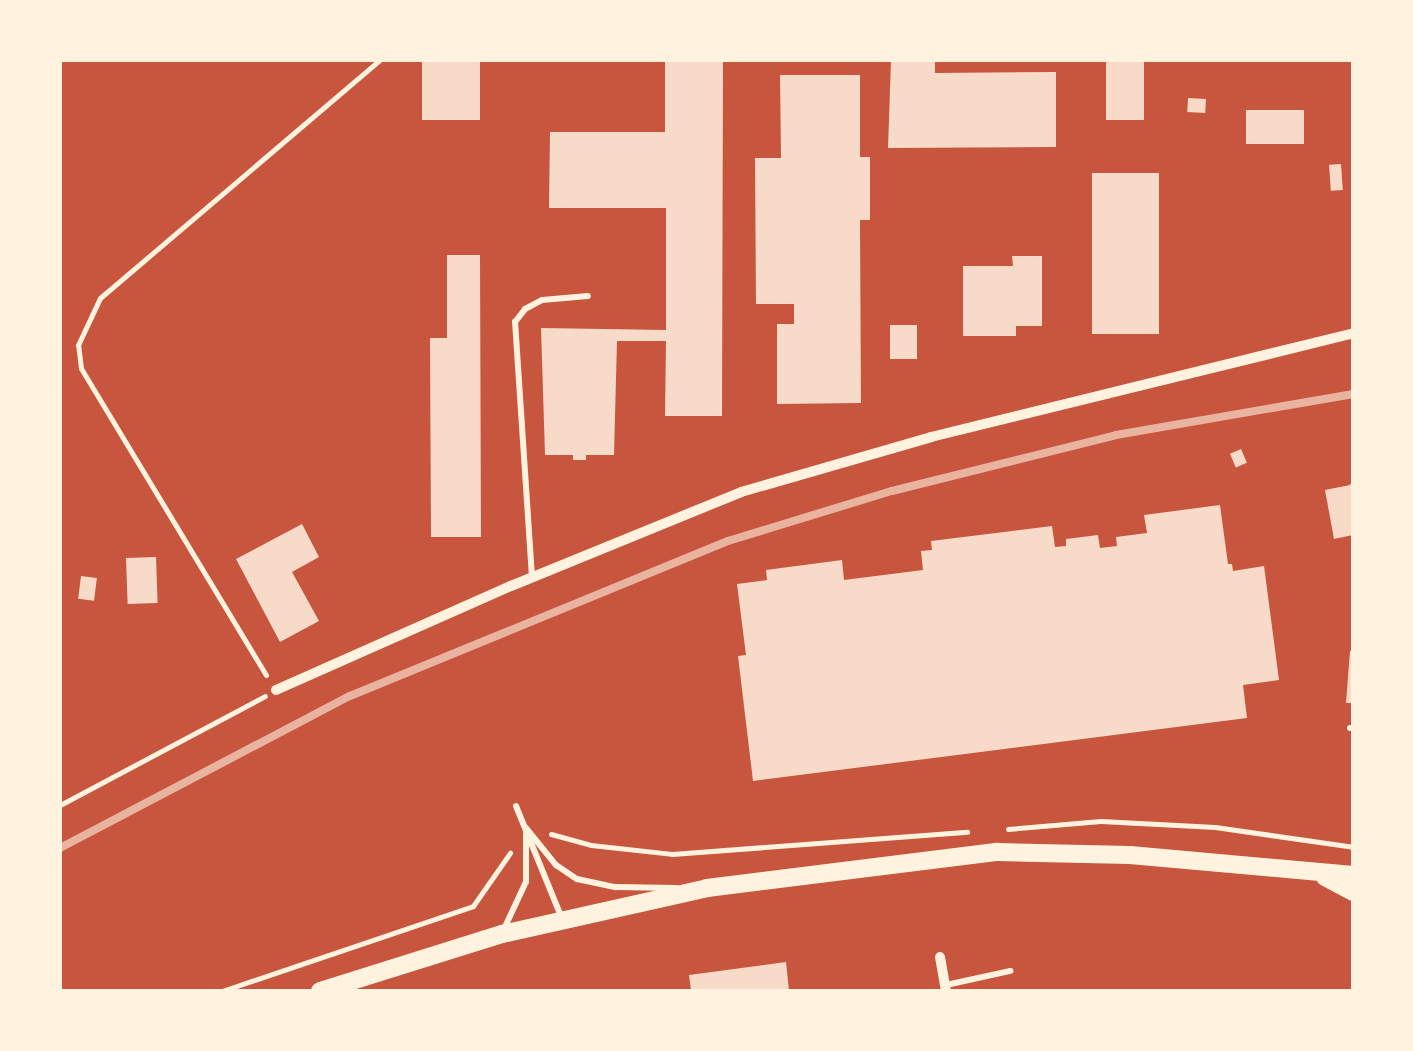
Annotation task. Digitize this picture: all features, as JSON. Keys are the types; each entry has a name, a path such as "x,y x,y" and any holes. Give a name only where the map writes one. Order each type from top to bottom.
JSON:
{"main road":[{"path":"320,991 502,934 707,888 998,852 1130,855 1353,875"},
{"path":"1320,875 1353,892"}],"street":[{"path":"276,690 532,577 741,492 931,437 1353,333"},
{"path":"940,957 946,988"}],"lane":[{"path":"532,577 515,322 525,309 542,300 588,296"},
{"path":"516,806 562,919"},
{"path":"526,828 556,865 577,879 616,887 707,888"},
{"path":"502,934 526,882 526,828"},
{"path":"946,988 1010,971"}],"path":[{"path":"60,804 276,690 80,368 78,345 100,298 380,60"}],"building":[{"path":"422,60 480,60 480,120 422,120"},
{"path":"665,60 723,60 722,416 665,416 666,341 617,341 614,455 586,455 586,460 573,460 573,455 545,455 541,328 666,330 666,208 549,208 550,132 665,132"},
{"path":"891,60 935,60 935,73 1056,72 1056,147 888,148"},
{"path":"1106,60 1144,60 1144,120 1106,120"},
{"path":"780,75 860,75 860,157 870,157 870,220 860,220 861,403 777,404 777,324 794,324 794,304 756,304 755,158 781,158"},
{"path":"1188,98 1206,99 1205,113 1187,112"},
{"path":"1246,110 1304,110 1304,144 1246,144"},
{"path":"1341,164 1343,190 1331,191 1329,165"},
{"path":"1092,173 1159,173 1159,334 1092,334"},
{"path":"447,255 480,255 481,537 431,537 430,338 447,338"},
{"path":"1012,256 1042,256 1042,326 1016,326 1016,336 963,336 963,266 1013,266"},
{"path":"890,325 917,325 917,359 890,359"},
{"path":"1241,449 1247,463 1236,467 1230,454"},
{"path":"1353,478 1353,535 1334,539 1325,490 1350,485"},
{"path":"1220,505 1228,564 1232,564 1233,571 1264,566 1279,680 1243,685 1247,718 753,781 738,656 746,655 737,584 767,580 766,570 842,560 844,580 923,570 921,551 932,550 931,541 1052,526 1055,547 1066,546 1066,539 1098,535 1100,548 1117,546 1116,537 1147,533 1144,515"},
{"path":"302,524 319,557 292,572 319,621 280,642 236,559"},
{"path":"156,557 158,603 128,604 126,558"},
{"path":"81,576 97,578 94,601 78,599"},
{"path":"1350,651 1353,703 1346,703"},
{"path":"786,962 789,991 691,991 689,975"}],"railway":[{"path":"60,848 350,696 728,541 892,491 1116,435 1353,394"}]}
